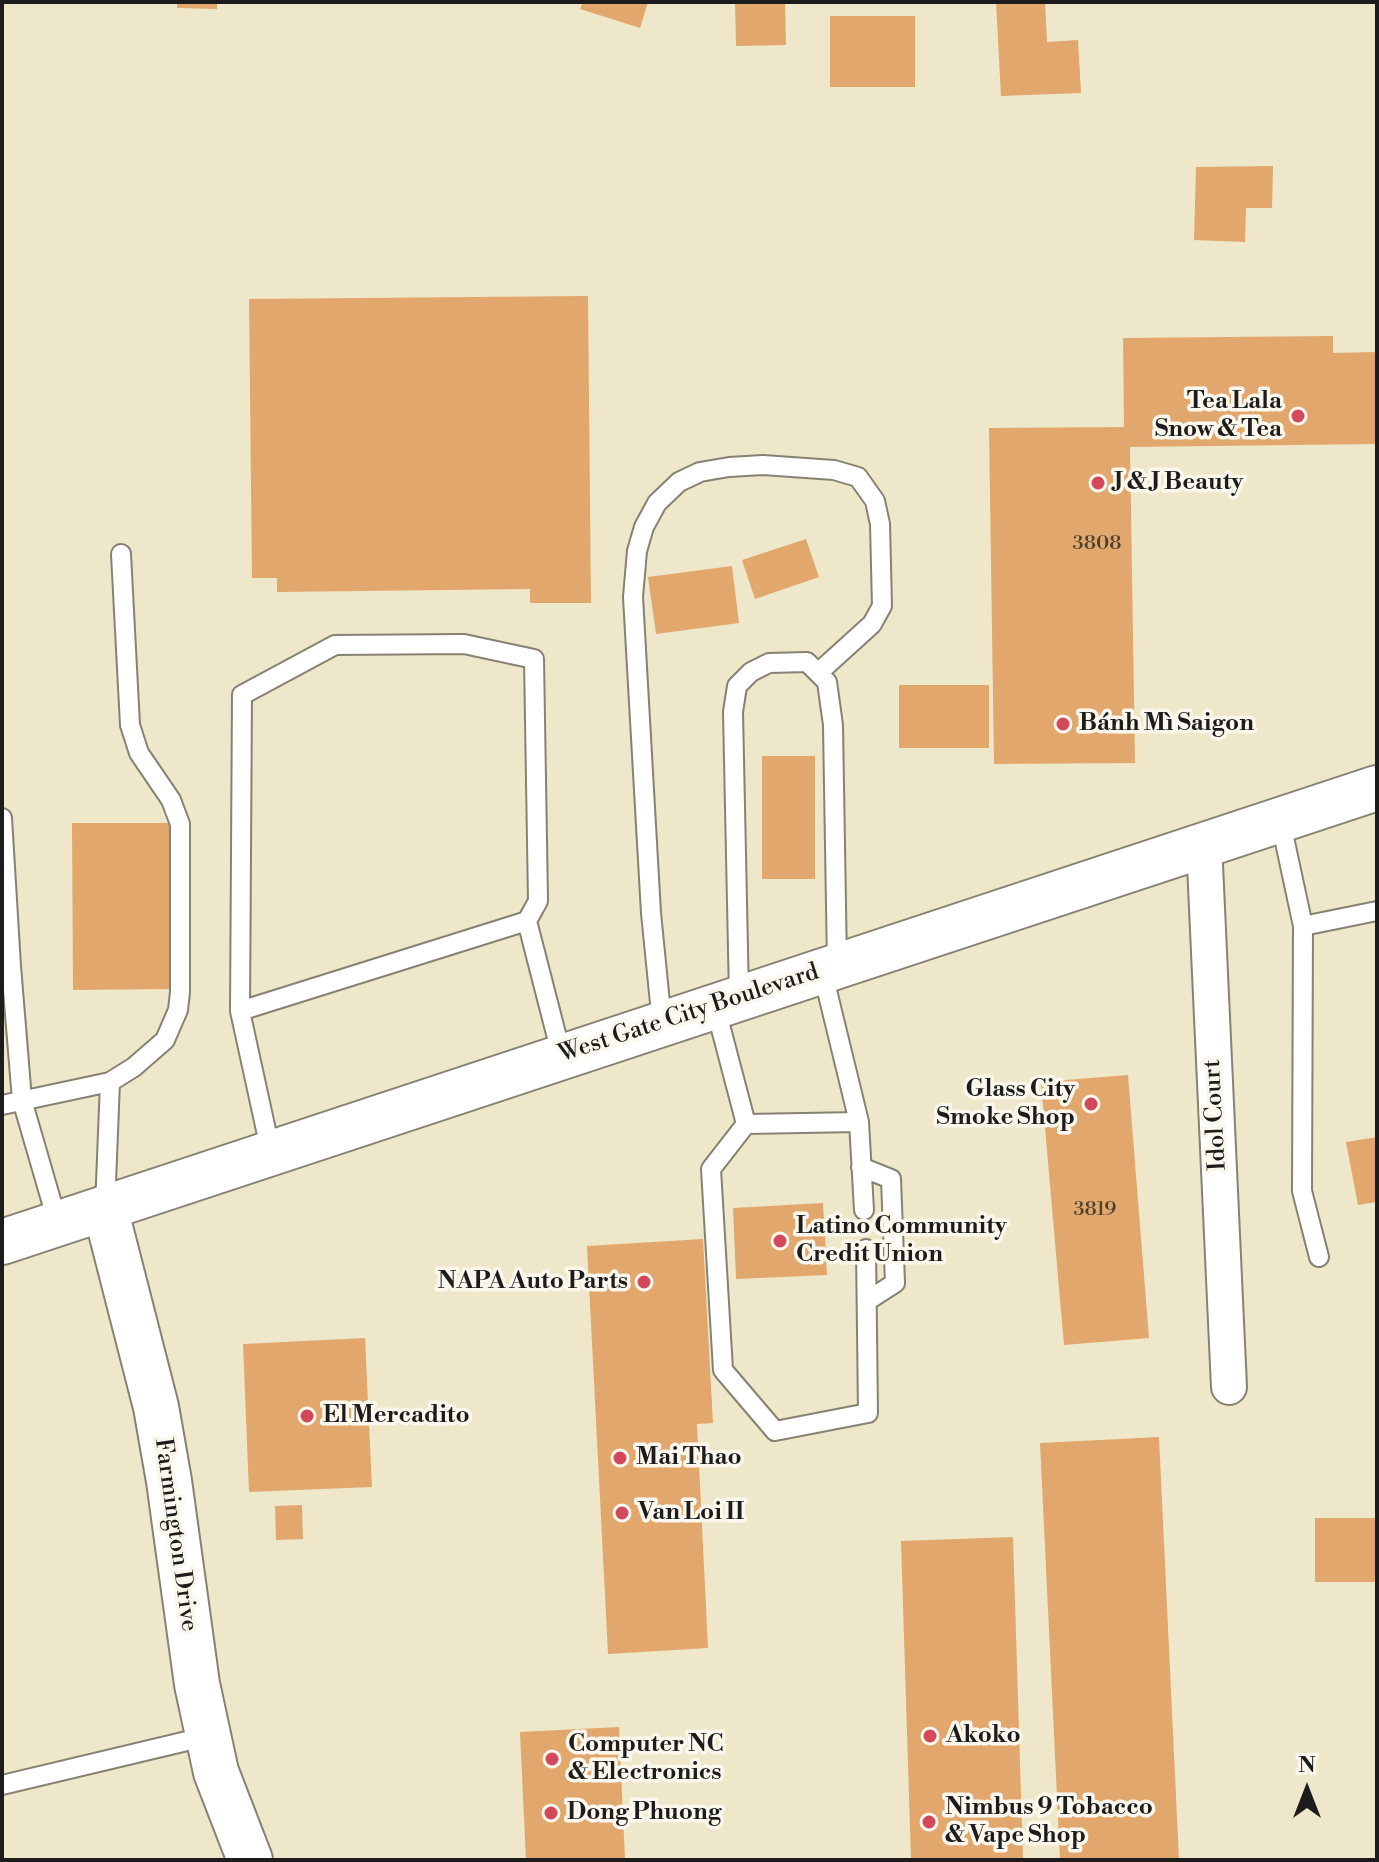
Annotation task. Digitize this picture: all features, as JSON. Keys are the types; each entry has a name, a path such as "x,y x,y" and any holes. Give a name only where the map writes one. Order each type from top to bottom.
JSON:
{"main road":[{"name":"West Gate City Boulevard","path":"2,1242 1377,788"},
{"name":"Farmington Drive","path":"105,1208 156,1407 197,1684 216,1772 250,1860"}],"street":[{"name":"Idol Court","path":"1204,843 1229,1387"}],"lane":[{"path":"662,1023 650,898 633,597 637,551 644,527 657,503 679,482 700,472 763,465 834,470 858,477 875,501 880,524 882,606 872,624 818,673"},
{"path":"2,1105 110,1082 134,1067 165,1040 175,1018 180,992 180,824 171,800 139,753 130,725 121,554"},
{"path":"271,1153 240,1011 242,695 335,645 464,644 534,659 538,901 527,921 562,1057"},
{"path":"864,1210 859,1122 830,967 833,725 827,682 807,662 769,663 751,672 737,686 733,712 727,1002 746,1124 711,1169 723,1370 775,1431 868,1413 866,1249"},
{"path":"2,818 22,1100 58,1224"},
{"path":"1280,819 1303,926 1302,1191 1319,1257"},
{"path":"1303,926 1377,911"},
{"path":"240,1011 527,921"},
{"path":"105,1208 110,1082"},
{"path":"746,1124 859,1122"},
{"path":"861,1167 891,1179 895,1268 895,1283 867,1301"},
{"path":"2,1785 208,1736"}],"building":[{"path":"177,2 217,2 217,9 177,8"},
{"path":"583,2 648,2 640,28 580,9"},
{"path":"735,2 785,2 786,45 736,46"},
{"path":"996,2 1045,2 1047,42 1078,40 1081,93 1001,96"},
{"path":"830,16 915,16 915,87 830,87"},
{"path":"1273,166 1272,208 1246,208 1245,242 1194,240 1196,167"},
{"path":"588,296 591,603 530,603 530,589 277,592 277,578 252,578 249,299"},
{"path":"1333,336 1333,353 1377,352 1377,444 1130,447 1135,763 994,764 989,428 1124,427 1123,338"},
{"path":"806,539 819,577 755,599 742,560"},
{"path":"732,566 739,623 656,634 648,577"},
{"path":"899,685 989,685 989,748 899,748"},
{"path":"762,756 815,756 815,879 762,879"},
{"path":"72,823 169,823 171,989 73,990"},
{"path":"1128,1075 1149,1338 1064,1345 1041,1082"},
{"path":"1377,1137 1377,1202 1358,1205 1346,1142"},
{"name":"Latino Community Credit Union","path":"823,1203 827,1275 736,1279 733,1208"},
{"path":"703,1239 713,1423 697,1424 708,1648 608,1654 587,1246"},
{"name":"El Mercadito","path":"365,1338 372,1487 249,1492 243,1344"},
{"path":"1159,1437 1179,1860 1060,1860 1040,1443"},
{"path":"302,1505 303,1539 276,1540 275,1506"},
{"path":"1315,1518 1377,1518 1377,1582 1315,1582"},
{"path":"1013,1537 1023,1860 911,1860 901,1541"},
{"path":"619,1727 625,1860 526,1860 520,1732"}],"place":[{"name":"Tea Lala Snow & Tea","path":"1298,416"},
{"name":"J & J Beauty","path":"1098,483"},
{"name":"Bánh Mì Saigon","path":"1063,724"},
{"name":"Glass City Smoke Shop","path":"1091,1104"},
{"name":"Latino Community Credit Union","path":"780,1241"},
{"name":"NAPA Auto Parts","path":"644,1282"},
{"name":"El Mercadito","path":"307,1416"},
{"name":"Mai Thao","path":"620,1458"},
{"name":"Van Loi II","path":"622,1513"},
{"name":"Akoko","path":"930,1736"},
{"name":"Computer NC & Electronics","path":"552,1759"},
{"name":"Dong Phuong","path":"551,1813"},
{"name":"Nimbus 9 Tobacco & Vape Shop","path":"929,1822"}]}
